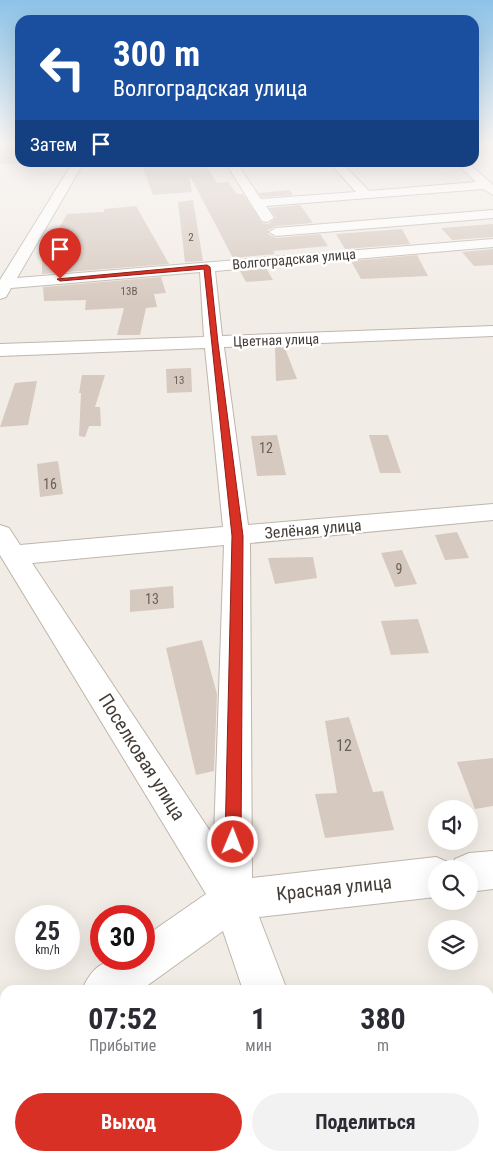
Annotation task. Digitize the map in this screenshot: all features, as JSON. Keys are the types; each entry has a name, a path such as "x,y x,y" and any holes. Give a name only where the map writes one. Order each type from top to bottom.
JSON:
{"street":[{"path":"2,289 58,197"},
{"path":"253,197 293,259"},
{"path":"257,203 336,197"},
{"path":"276,232 493,214"},
{"name":"Волгоградская улица","path":"2,289 207,267 493,243"},
{"path":"8,255 24,256"},
{"path":"111,985 232,900 238,536 214,343 207,267"},
{"name":"Цветная улица","path":"0,350 493,332"},
{"name":"Зелёная улица","path":"7,544 238,536 493,512"},
{"name":"Поселковая улица","path":"7,544 232,900 263,985"},
{"path":"478,872 493,870"},
{"name":"Красная улица","path":"232,900 428,878"}],"building":[{"path":"201,197 245,197 262,223 268,224 276,218 269,208 300,205 313,223 276,226 268,230 268,234 276,238 320,234 328,246 273,251 275,254 233,258"},
{"path":"193,200 203,261 185,262 178,202"},
{"path":"136,206 169,264 42,274 42,260 67,214 104,212 104,209"},
{"path":"493,224 493,237 452,240 441,228"},
{"path":"402,229 410,244 345,249 336,234"},
{"path":"493,249 493,265 474,266 462,252"},
{"path":"417,255 428,276 361,279 351,261"},
{"path":"266,268 273,280 246,282 240,271"},
{"path":"161,277 166,293 154,294 157,307 146,308 140,335 117,335 124,308 85,310 86,300 44,301 43,287"},
{"path":"284,346 297,379 276,381 275,347"},
{"path":"191,368 192,392 167,393 166,369"},
{"path":"82,375 105,375 95,407 100,407 101,426 89,426 85,437 79,436 81,393 79,393"},
{"path":"37,381 28,425 0,427 15,383"},
{"path":"277,435 286,475 257,476 251,436"},
{"path":"369,435 388,435 401,473 380,473"},
{"path":"58,461 63,494 40,497 37,464"},
{"path":"457,532 469,558 445,560 435,535"},
{"path":"402,550 417,584 395,587 381,553"},
{"path":"313,557 317,578 275,584 268,558"},
{"path":"173,586 174,608 130,612 130,590"},
{"path":"418,619 429,653 391,655 381,621"},
{"path":"202,640 217,694 214,771 196,775 166,648"},
{"path":"349,717 373,792 383,791 394,830 325,838 315,794 337,793 325,721"},
{"path":"493,758 493,806 478,808 478,800 472,800 457,762"}],"route":[{"path":"60,279 207,267 214,343 238,536 233,842"}]}
